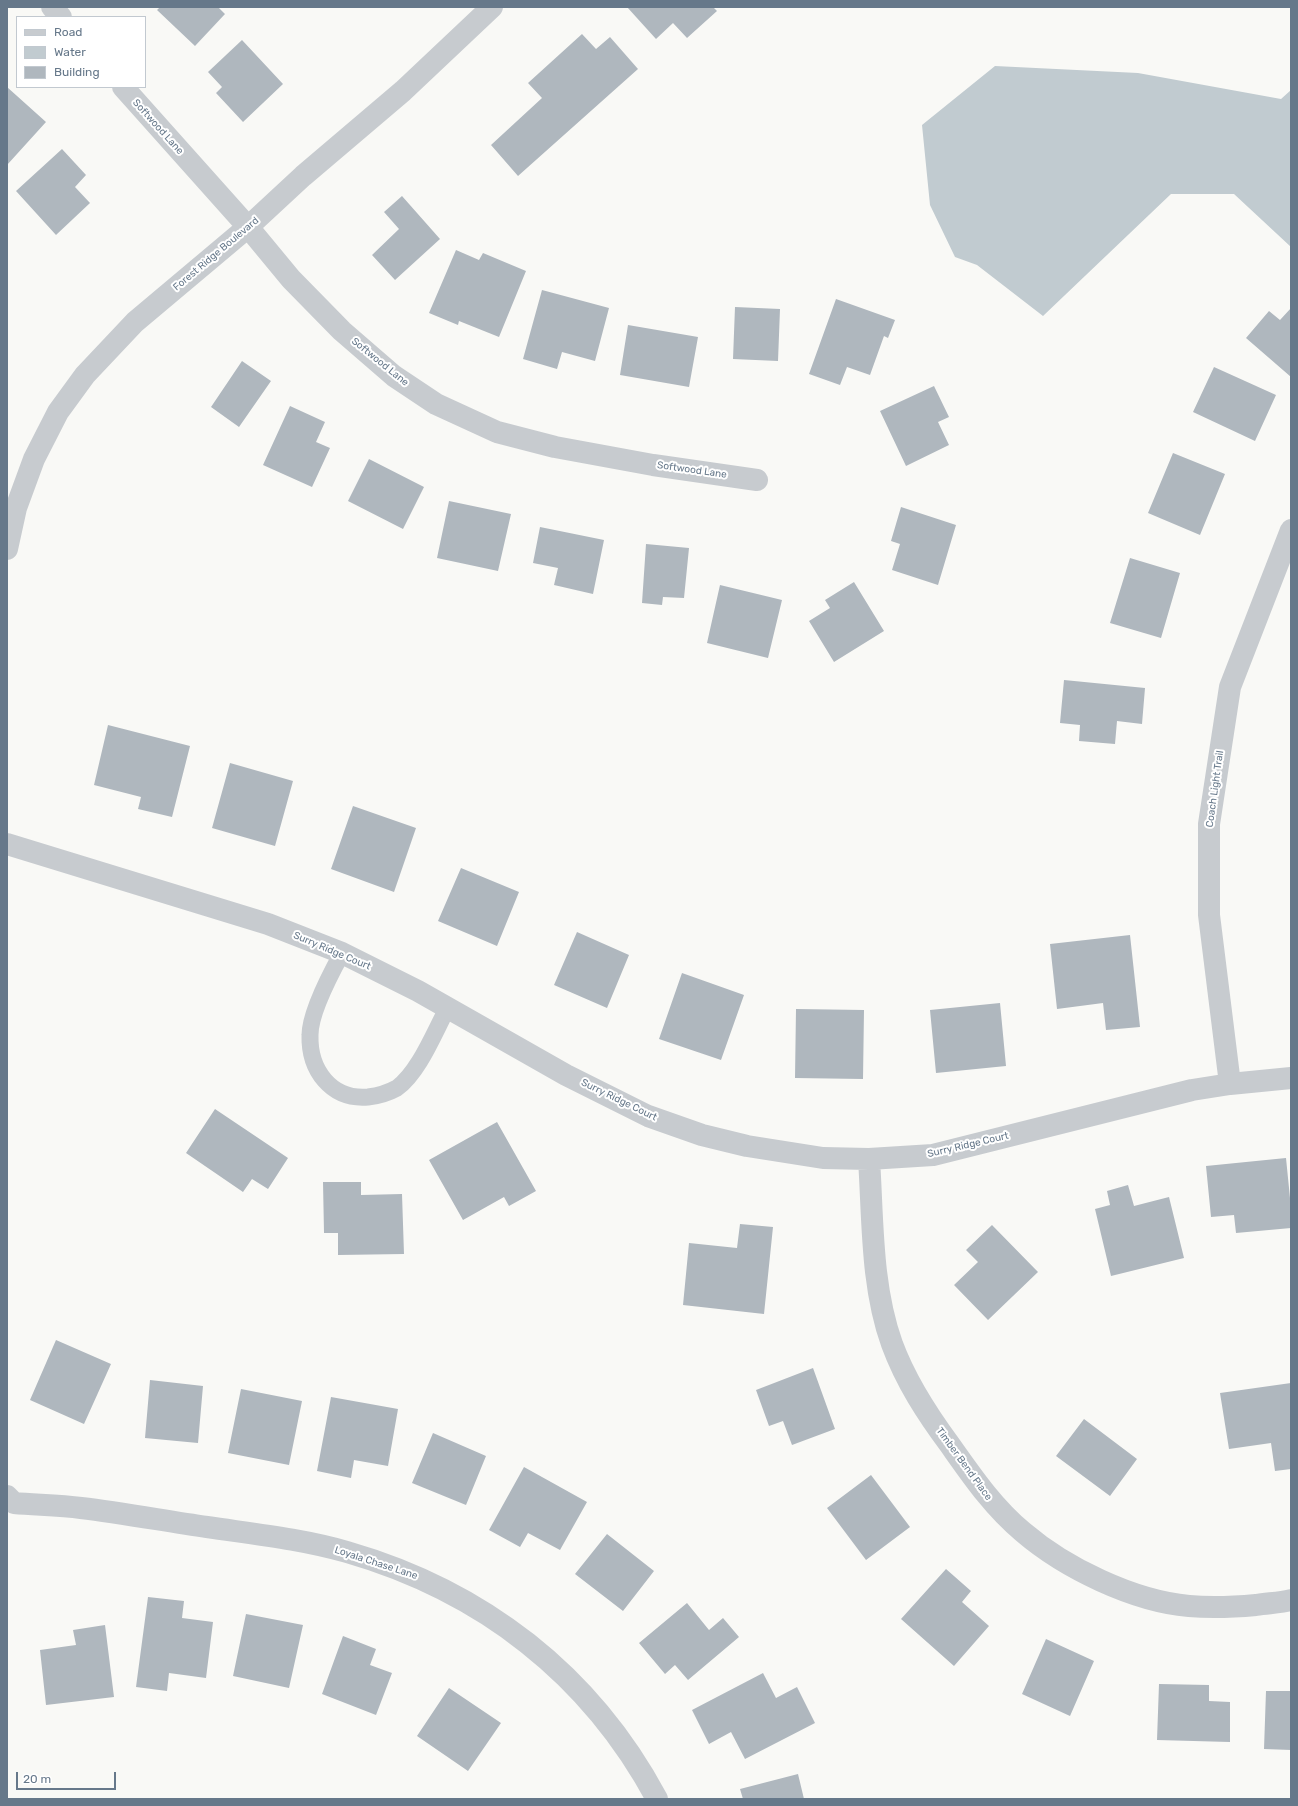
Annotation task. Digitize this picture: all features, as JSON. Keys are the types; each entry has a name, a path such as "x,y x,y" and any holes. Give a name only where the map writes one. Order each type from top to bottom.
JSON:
{"street":[{"path":"52,7 60,16"},
{"name":"Forest Ridge Boulevard","path":"7,549 16,508 34,459 58,412 85,375 134,322 248,227 303,176 403,91 492,7"},
{"name":"Softwood Lane","path":"124,88 248,227 291,279 342,331 394,376 436,404 497,432 555,448 653,465 757,480"},
{"name":"Coach Light Trail","path":"1230,1084 1209,915 1209,824 1230,687 1291,530"},
{"name":"Surry Ridge Court","path":"7,844 268,924 342,953 418,991 580,1081 648,1116 689,1130 746,1146 823,1158 869,1159 933,1155 1192,1090 1230,1084 1291,1078"},
{"name":"Timber Bend Place","path":"869,1159 878,1285 892,1344 910,1386 924,1409 990,1501 1022,1532 1059,1558 1106,1582 1146,1597 1188,1606 1230,1607 1291,1600"},
{"name":"Loyala Chase Lane","path":"7,1496 14,1503 80,1508 286,1538 347,1552 425,1580 479,1608 525,1640 567,1678 614,1730 646,1778 657,1799"}],"lane":[{"path":"342,953 316,1008 310,1033 311,1054 318,1072 337,1092 358,1098 378,1096 397,1088 415,1069 447,1008"}],"water":[{"path":"995,66 1138,73 1281,99 1291,90 1291,247 1234,194 1171,194 1043,316 977,265 955,257 930,205 922,125"}],"building":[{"path":"160,7 218,7 225,14 195,46 157,10"},
{"path":"627,7 713,7 717,11 687,38 673,23 656,39"},
{"path":"582,34 596,49 610,37 638,69 518,176 491,145 542,98 528,83"},
{"path":"242,40 283,84 243,122 216,93 222,87 208,72"},
{"path":"7,87 46,122 7,165"},
{"path":"62,149 86,175 75,187 90,203 56,235 16,191"},
{"path":"402,196 440,239 395,280 372,255 399,229 384,212"},
{"path":"456,250 479,260 483,253 526,271 499,337 459,321 458,325 429,313"},
{"path":"542,290 609,308 595,361 562,352 557,369 523,359"},
{"path":"836,299 895,320 888,338 884,336 870,375 847,367 840,385 809,374"},
{"path":"735,307 780,309 778,361 733,359"},
{"path":"1291,308 1291,377 1246,338 1269,311 1280,320"},
{"path":"628,325 698,337 689,387 620,375"},
{"path":"242,361 271,381 239,427 211,407"},
{"path":"1214,367 1276,395 1255,441 1193,412"},
{"path":"934,386 949,417 938,422 949,445 906,466 880,411"},
{"path":"290,406 325,422 316,442 330,448 312,487 263,465"},
{"path":"1173,453 1225,474 1200,535 1148,513"},
{"path":"369,459 424,487 403,529 348,501"},
{"path":"449,501 511,514 498,571 437,558"},
{"path":"901,507 956,525 938,585 892,570 900,544 891,541"},
{"path":"540,527 604,540 593,594 554,585 558,568 533,563"},
{"path":"646,544 689,548 684,598 663,597 662,605 642,603"},
{"path":"1130,558 1180,573 1161,638 1110,623"},
{"path":"854,582 884,631 834,662 809,621 830,608 825,600"},
{"path":"720,585 782,600 768,658 707,643"},
{"path":"1064,680 1145,688 1142,724 1117,721 1115,744 1079,741 1080,725 1060,723"},
{"path":"108,725 190,746 172,817 138,809 141,797 94,785"},
{"path":"230,763 293,781 275,846 212,828"},
{"path":"353,806 416,828 394,892 331,869"},
{"path":"461,868 519,892 497,946 438,921"},
{"path":"577,932 629,955 607,1008 554,985"},
{"path":"1130,935 1140,1027 1106,1030 1103,1003 1057,1009 1050,944"},
{"path":"682,973 744,995 721,1060 659,1039"},
{"path":"1000,1003 1006,1066 936,1073 930,1010"},
{"path":"796,1009 864,1010 863,1079 795,1078"},
{"path":"215,1109 288,1158 268,1189 252,1179 243,1192 186,1153"},
{"path":"497,1122 536,1191 509,1206 504,1197 463,1220 429,1160"},
{"path":"1286,1158 1291,1208 1291,1228 1236,1233 1234,1215 1211,1217 1206,1166"},
{"path":"323,1182 361,1182 361,1195 402,1194 404,1254 338,1255 338,1233 324,1233"},
{"path":"1128,1185 1134,1206 1169,1197 1184,1258 1111,1276 1095,1209 1110,1205 1107,1191"},
{"path":"740,1224 773,1227 764,1314 683,1305 689,1243 737,1248"},
{"path":"992,1225 1038,1272 988,1320 954,1285 978,1262 966,1250"},
{"path":"56,1340 111,1364 84,1424 30,1400"},
{"path":"813,1368 835,1429 792,1445 783,1421 769,1426 756,1390"},
{"path":"150,1380 203,1386 198,1443 145,1438"},
{"path":"1291,1383 1291,1469 1275,1471 1271,1443 1229,1449 1220,1393"},
{"path":"241,1389 302,1401 289,1465 228,1453"},
{"path":"331,1397 398,1409 388,1466 354,1460 351,1478 317,1471"},
{"path":"1084,1419 1137,1459 1110,1496 1056,1456"},
{"path":"433,1433 486,1456 466,1505 412,1483"},
{"path":"524,1467 587,1502 560,1550 528,1533 520,1547 489,1530"},
{"path":"871,1475 910,1527 866,1560 827,1508"},
{"path":"607,1534 654,1571 623,1611 575,1574"},
{"path":"946,1569 971,1591 962,1602 989,1626 954,1666 901,1619"},
{"path":"148,1597 184,1601 182,1618 213,1622 206,1678 169,1673 167,1691 136,1687"},
{"path":"687,1603 709,1630 723,1618 739,1637 688,1680 675,1665 665,1674 639,1643"},
{"path":"246,1614 303,1625 289,1688 233,1676"},
{"path":"105,1625 114,1697 46,1705 40,1650 76,1645 73,1630"},
{"path":"343,1636 376,1649 370,1665 392,1673 376,1715 322,1694"},
{"path":"1046,1639 1094,1661 1070,1716 1022,1694"},
{"path":"763,1673 776,1698 797,1687 815,1723 745,1759 731,1732 709,1744 692,1710"},
{"path":"1159,1684 1209,1685 1209,1701 1230,1702 1230,1742 1157,1740"},
{"path":"449,1688 501,1723 468,1771 417,1736"},
{"path":"1266,1691 1291,1691 1291,1750 1264,1749"},
{"path":"798,1774 804,1799 743,1799 740,1789"}]}
